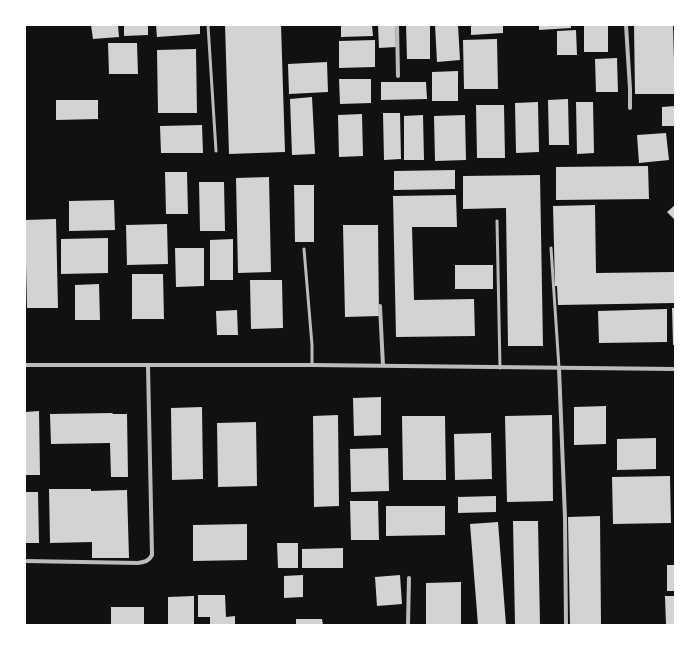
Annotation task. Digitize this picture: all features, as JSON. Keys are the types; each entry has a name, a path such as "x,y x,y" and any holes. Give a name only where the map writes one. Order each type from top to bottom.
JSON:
{"street":[{"path":"397,25 398,76"},
{"path":"626,25 630,108"},
{"path":"380,306 383,366"},
{"path":"25,365 312,365 675,369"},
{"path":"25,561 138,563 147,561 152,555 148,366"},
{"path":"559,368 565,518 566,625"},
{"path":"408,625 409,578"}],"lane":[{"path":"208,25 216,151"},
{"path":"497,221 500,368"},
{"path":"304,248 312,345 312,365"},
{"path":"550,248 559,368"}],"building":[{"path":"91,25 118,25 119,37 93,39"},
{"path":"124,25 148,25 148,35 124,36"},
{"path":"156,25 200,25 200,34 157,37"},
{"path":"225,25 281,25 285,152 229,154"},
{"path":"341,25 372,25 373,36 341,37"},
{"path":"378,25 395,25 396,47 379,48"},
{"path":"406,25 430,25 430,59 407,59"},
{"path":"435,25 458,25 460,60 437,62"},
{"path":"471,25 503,25 503,33 471,35"},
{"path":"539,25 571,25 571,28 539,30"},
{"path":"584,25 608,25 608,52 584,52"},
{"path":"634,25 673,25 675,94 635,94"},
{"path":"576,30 577,55 557,55 557,31"},
{"path":"497,39 498,89 464,89 463,40"},
{"path":"375,40 375,67 339,68 339,41"},
{"path":"108,43 137,43 138,74 109,74"},
{"path":"196,49 197,113 158,113 157,50"},
{"path":"617,58 618,92 596,92 595,59"},
{"path":"327,62 328,92 289,94 288,64"},
{"path":"458,71 458,101 432,101 432,72"},
{"path":"339,79 371,79 371,103 340,104"},
{"path":"381,82 426,82 427,99 381,100"},
{"path":"312,97 315,154 292,155 290,99"},
{"path":"568,99 569,145 549,145 548,100"},
{"path":"56,100 98,100 98,119 56,120"},
{"path":"538,102 539,152 516,153 515,103"},
{"path":"576,102 593,102 594,153 577,154"},
{"path":"476,105 504,105 505,158 477,158"},
{"path":"675,106 675,126 662,126 662,107"},
{"path":"383,113 400,113 401,159 384,160"},
{"path":"362,114 363,156 339,157 338,115"},
{"path":"423,115 424,160 404,160 404,116"},
{"path":"465,115 466,160 435,161 434,116"},
{"path":"202,125 203,153 161,153 160,126"},
{"path":"666,133 669,160 639,163 637,135"},
{"path":"648,166 649,199 556,200 556,167"},
{"path":"455,170 455,189 394,190 394,171"},
{"path":"165,172 187,172 188,214 166,214"},
{"path":"540,175 543,346 508,346 506,208 463,209 463,176"},
{"path":"269,177 271,272 238,273 236,178"},
{"path":"199,182 224,182 225,231 200,231"},
{"path":"294,185 314,185 314,242 295,242"},
{"path":"456,195 457,227 412,227 414,300 474,299 475,336 396,337 393,196"},
{"path":"114,200 115,230 69,231 69,201"},
{"path":"595,205 596,273 675,272 675,303 558,305 557,286 555,286 553,206"},
{"path":"675,205 675,220 667,212"},
{"path":"56,219 58,308 27,308 25,220"},
{"path":"167,224 168,264 127,265 126,225"},
{"path":"343,225 378,225 379,316 345,317"},
{"path":"108,238 108,273 61,274 61,239"},
{"path":"233,239 233,280 210,280 210,240"},
{"path":"175,248 204,248 204,286 176,287"},
{"path":"455,265 493,265 493,289 455,289"},
{"path":"132,274 163,274 164,319 132,319"},
{"path":"250,280 282,280 283,328 251,329"},
{"path":"99,284 100,320 75,320 75,285"},
{"path":"672,308 675,308 675,345 673,345"},
{"path":"667,309 667,342 599,343 598,311"},
{"path":"237,310 238,335 217,335 216,311"},
{"path":"381,397 381,435 354,436 353,398"},
{"path":"606,406 606,444 574,445 574,407"},
{"path":"202,407 203,479 172,480 171,408"},
{"path":"39,411 40,475 25,475 25,412"},
{"path":"50,414 127,414 128,477 111,477 110,443 51,444"},
{"path":"338,415 339,506 314,507 313,416"},
{"path":"552,415 553,501 507,502 505,416"},
{"path":"402,416 445,416 446,480 403,480"},
{"path":"256,422 257,486 218,487 217,423"},
{"path":"491,433 492,479 455,480 454,434"},
{"path":"656,438 656,469 617,470 617,439"},
{"path":"388,448 389,491 351,492 350,449"},
{"path":"670,476 671,523 613,524 612,477"},
{"path":"49,489 91,489 91,491 127,490 129,558 92,558 92,542 50,543"},
{"path":"25,492 38,492 39,543 25,543"},
{"path":"496,496 496,512 458,513 458,497"},
{"path":"350,501 378,501 379,540 351,540"},
{"path":"386,506 445,506 445,535 386,536"},
{"path":"600,516 601,625 570,625 568,517"},
{"path":"513,521 538,521 540,625 515,625"},
{"path":"498,522 506,625 478,625 470,524"},
{"path":"247,524 247,560 193,561 193,525"},
{"path":"277,543 298,543 298,568 278,568"},
{"path":"343,548 343,568 302,568 302,549"},
{"path":"667,565 675,565 675,591 667,591"},
{"path":"303,575 303,597 284,598 284,576"},
{"path":"400,575 402,604 377,606 375,577"},
{"path":"461,582 461,625 426,625 426,583"},
{"path":"198,595 225,595 226,617 235,616 235,625 210,625 210,617 198,617"},
{"path":"194,596 194,625 168,625 168,597"},
{"path":"665,596 675,596 675,625 666,625"},
{"path":"111,607 144,607 144,625 111,625"},
{"path":"296,619 322,619 323,625 296,625"}]}
